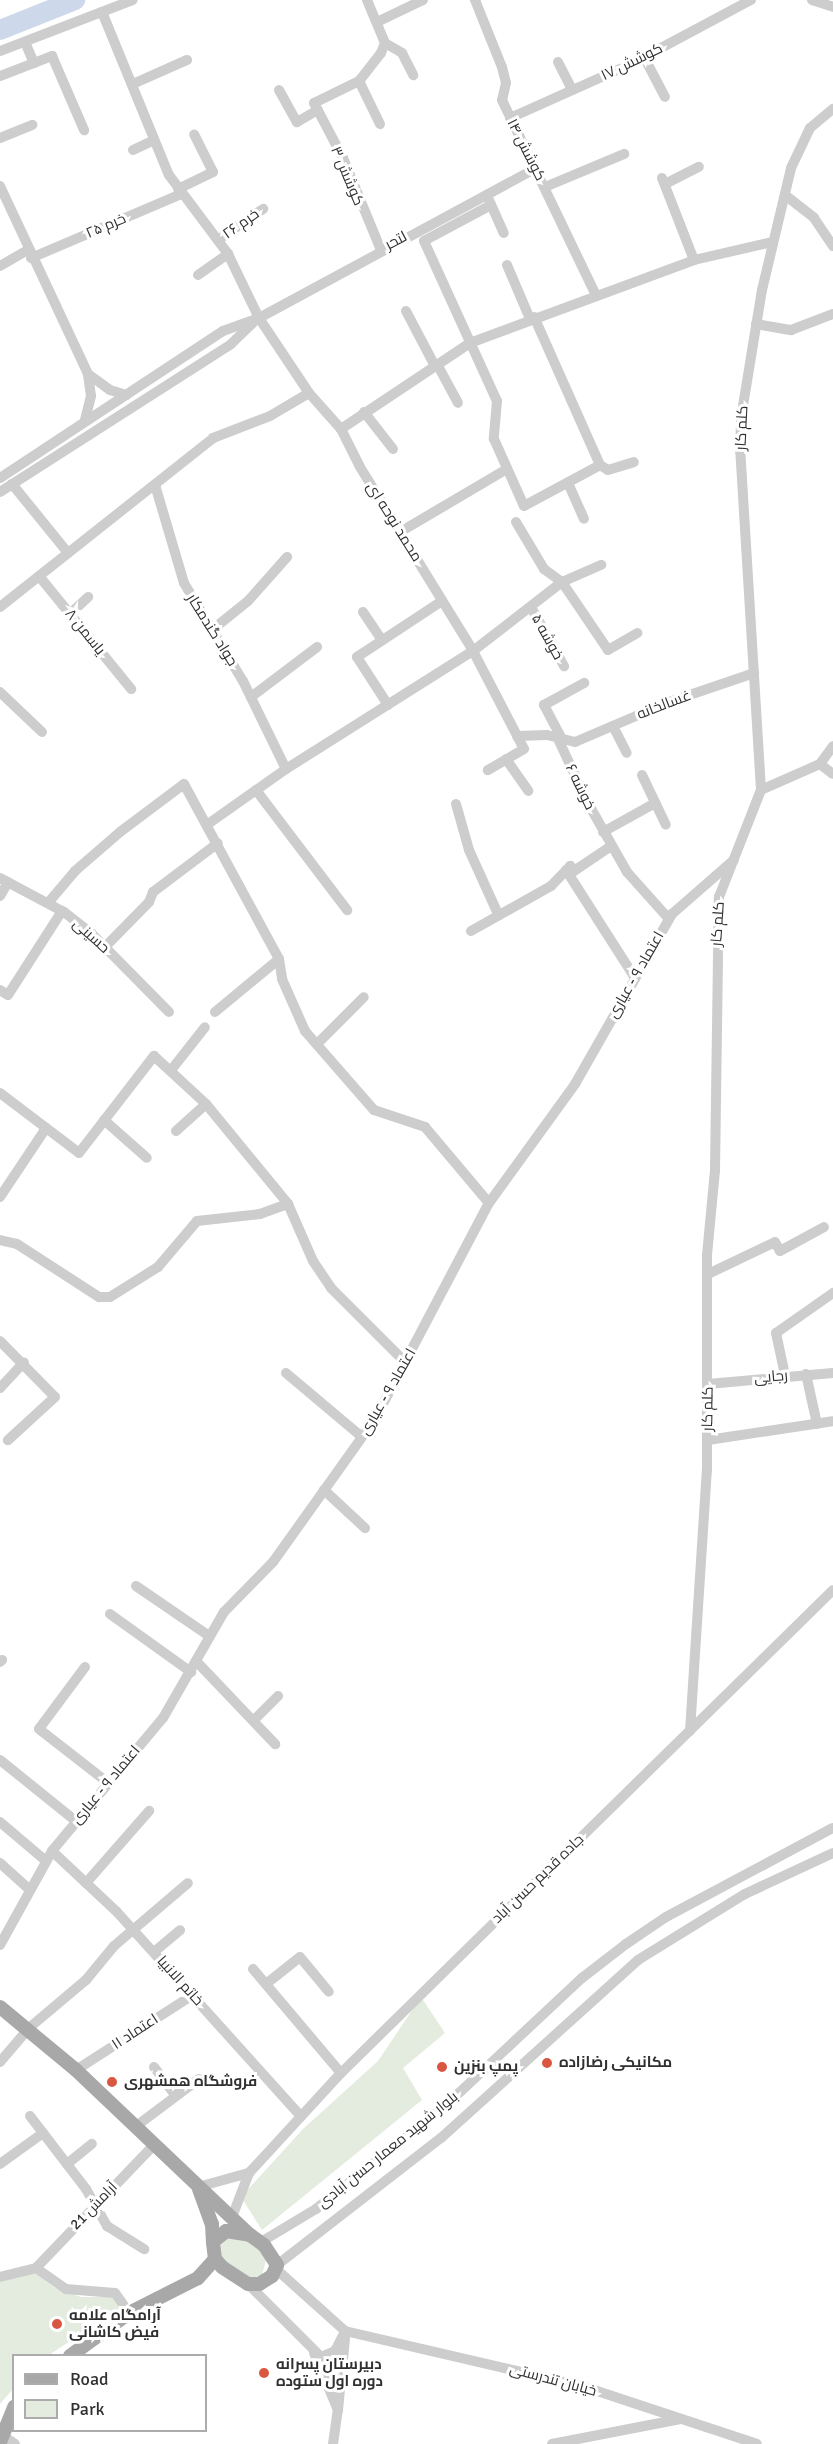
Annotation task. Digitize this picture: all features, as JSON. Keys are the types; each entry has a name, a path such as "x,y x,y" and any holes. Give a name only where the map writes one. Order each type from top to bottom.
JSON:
{"main road":[{"path":"0,2007 29,2028 76,2070 198,2187 256,2238 276,2267 265,2282 248,2284 226,2272 215,2259 212,2224 198,2187"},
{"path":"213,2242 226,2231 256,2238"},
{"path":"71,2354 129,2313 198,2278 215,2259"},
{"path":"7,2441 12,2417"}],"street":[{"path":"0,51 133,0"},
{"path":"368,0 386,43 402,53 413,75"},
{"path":"377,22 423,0"},
{"name":"کوشش ۱۴","path":"475,0 502,67 506,83 502,100 546,187 596,295"},
{"name":"کوشش ۱۷","path":"510,118 644,57 751,0"},
{"path":"812,0 833,7"},
{"name":"محمد نوحه ای","path":"102,12 135,83 154,140 180,192 228,254 259,318 309,393 341,429 400,532 473,651 517,736"},
{"path":"25,42 34,63"},
{"path":"279,90 297,122 316,107 359,81 386,43"},
{"path":"0,76 52,56 84,130"},
{"path":"644,57 665,97"},
{"path":"135,83 187,60"},
{"path":"558,62 572,90"},
{"path":"359,81 380,124"},
{"name":"کوشش ۳","path":"316,107 381,250"},
{"name":"کلم کار","path":"690,1731 708,1440 708,1274 715,1171 719,897 737,858 761,790 740,451 756,324 772,242 800,145 810,128 833,109"},
{"path":"0,138 32,125"},
{"name":"خرم ۲۵","path":"0,266 180,192 213,172 194,134"},
{"path":"133,150 154,140"},
{"path":"546,187 624,154"},
{"path":"694,260 663,181 699,167"},
{"name":"لتحر","path":"0,478 223,331 259,318 381,250 489,200 536,168"},
{"path":"0,186 29,254 88,374 91,396 85,420"},
{"path":"785,195 814,218 833,246"},
{"path":"504,233 489,200 424,241 497,401 494,439 524,506 600,465"},
{"name":"خرم ۲۶","path":"218,240 263,209"},
{"path":"341,429 470,343 532,318 694,260 772,242"},
{"path":"198,275 228,254"},
{"path":"507,265 600,465 608,470 634,462"},
{"path":"406,311 458,403"},
{"path":"756,324 791,330 833,314"},
{"name":"لتحر","path":"0,492 231,345 259,318"},
{"path":"88,374 100,385 126,395"},
{"path":"0,607 213,438 270,416 309,393"},
{"path":"364,412 393,448"},
{"path":"400,532 507,469"},
{"path":"568,483 584,519"},
{"path":"12,484 68,553"},
{"name":"جواد گندمکار","path":"156,485 184,583 251,697 286,769"},
{"path":"516,522 544,569 562,582 608,650 638,633"},
{"path":"212,630 256,593 287,557"},
{"path":"208,824 286,769 473,651 562,582 601,565"},
{"name":"یاسمن ۸","path":"39,576 131,689"},
{"path":"70,614 88,597"},
{"path":"388,705 357,657 442,601"},
{"name":"خوشه ۵","path":"531,607 564,666"},
{"path":"363,612 382,640"},
{"path":"251,697 317,647"},
{"name":"غسالخانه","path":"561,741 575,742 754,673"},
{"name":"خوشه ۶","path":"584,683 544,705 611,846 627,872 669,919"},
{"path":"0,692 42,732"},
{"path":"613,726 627,753"},
{"path":"488,770 524,749 517,736 547,735 561,741"},
{"path":"761,790 820,764 833,746"},
{"path":"506,759 528,791"},
{"path":"820,764 833,774"},
{"path":"642,775 666,825"},
{"path":"48,903 111,840 184,784 208,824 279,959 286,990 305,1031 374,1110 425,1127 489,1203"},
{"path":"256,790 346,910"},
{"path":"603,832 656,803"},
{"path":"456,804 469,850 499,916"},
{"path":"105,947 150,902 153,892 218,843"},
{"path":"471,931 550,886 570,866 574,871 611,846"},
{"name":"اعتماد ۹ - عیاری","path":"0,1945 49,1856 107,1782 157,1726 191,1672 224,1612 273,1562 362,1437 407,1364 489,1203 574,1084 669,919 706,881 737,858"},
{"path":"566,870 635,978"},
{"path":"0,896 4,880"},
{"name":"حسینی","path":"4,880 62,911 105,947 169,1012"},
{"path":"0,990 8,995 62,911"},
{"path":"215,1012 279,959"},
{"path":"317,1044 364,997"},
{"path":"172,1069 205,1027"},
{"path":"0,1093 79,1153 154,1056 172,1069 206,1104 288,1204 313,1261 331,1288 407,1364"},
{"path":"176,1131 206,1104"},
{"path":"104,1120 147,1158"},
{"path":"0,1197 46,1128"},
{"path":"0,1240 17,1244 99,1297 110,1297 158,1267 197,1221 260,1214 288,1204"},
{"path":"708,1274 775,1242 780,1251 824,1227"},
{"path":"785,1375 776,1333 833,1293"},
{"path":"0,1341 24,1362 55,1397 8,1440"},
{"path":"0,1388 24,1362"},
{"path":"285,1373 362,1437"},
{"name":"رجایی","path":"708,1384 785,1375 833,1373"},
{"path":"806,1374 817,1424"},
{"path":"708,1440 833,1421"},
{"path":"324,1490 365,1528"},
{"path":"136,1586 209,1636"},
{"name":"جاده قدیم حسن آباد","path":"232,2217 249,2173 341,2073 833,1590"},
{"path":"110,1614 191,1672"},
{"path":"196,1661 275,1744"},
{"path":"86,1667 39,1729 107,1782"},
{"path":"254,1720 278,1696"},
{"path":"0,1760 76,1821"},
{"path":"86,1883 149,1810"},
{"name":"خاتم الانبیا","path":"0,1821 86,1883 133,1929 301,2116"},
{"name":"بلوار شهید معمار حسن آبادی","path":"256,2238 316,2209 444,2107 582,1978 626,1944 685,1906 833,1828"},
{"name":"بلوار شهید معمار حسن آبادی","path":"276,2267 441,2138 638,1960 746,1894 833,1853"},
{"path":"0,1863 30,1890"},
{"path":"0,2062 29,2028 86,1980 133,1929 188,1883"},
{"path":"154,1952 180,1930"},
{"path":"266,1984 300,1957 329,1992"},
{"path":"253,1969 341,2073"},
{"name":"اعتماد ۱۱","path":"76,2070 193,1995"},
{"path":"154,2067 176,2096"},
{"path":"135,2127 199,2079"},
{"path":"30,2116 67,2164 107,2226 144,2249"},
{"path":"0,2164 43,2133"},
{"path":"67,2164 92,2144"},
{"name":"آرامش 21","path":"36,2268 154,2145"},
{"path":"198,2187 249,2173"},
{"path":"276,2267 345,2331"},
{"path":"0,2277 36,2268 66,2289 115,2293 123,2304"},
{"path":"248,2284 321,2357 331,2356 345,2331"},
{"path":"333,2444 345,2331"},
{"name":"خیابان تندرستی","path":"345,2331 582,2386 757,2444"},
{"path":"314,2352 338,2410"},
{"path":"552,2444 683,2419"}],"green space":[{"path":"421,1997 445,2033 403,2068 422,2100 262,2230 241,2197 303,2129 378,2061"},
{"path":"227,2238 253,2240 266,2260 262,2275 248,2279 223,2261 219,2248"},
{"path":"34,2272 55,2288 81,2297 113,2297 120,2308 51,2354 12,2354 12,2390 0,2404 0,2280"}],"waterway":[{"path":"0,30 75,0"}],"place":[{"name":"مکانیکی رضازاده","path":"547,2063"},
{"name":"پمپ بنزین","path":"442,2067"},
{"name":"فروشگاه همشهری","path":"112,2082"},
{"name":"آرامگاه علامه فیض کاشانی","path":"57,2324"},
{"name":"دبیرستان پسرانه دوره اول ستوده","path":"264,2373"}]}
